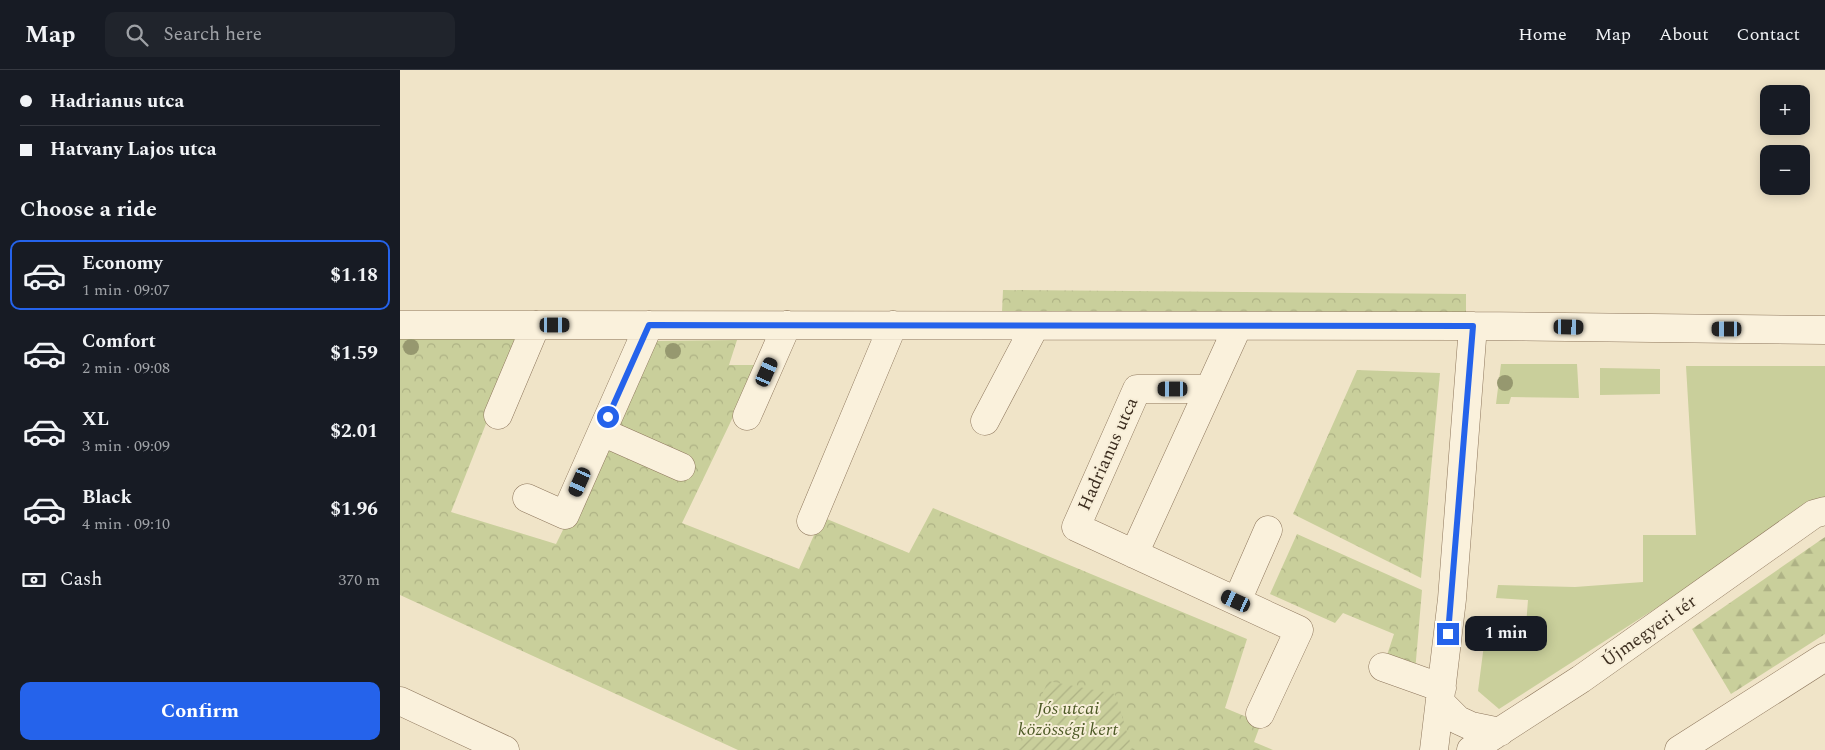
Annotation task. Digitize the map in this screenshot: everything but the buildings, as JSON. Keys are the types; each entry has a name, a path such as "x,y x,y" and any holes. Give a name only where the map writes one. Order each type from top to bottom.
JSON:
{"street":[{"path":"400,325 1473,326 1825,330"},
{"path":"498,415 536,325"},
{"path":"527,498 565,515 649,325"},
{"path":"747,416 787,325"},
{"path":"811,521 892,325"},
{"path":"985,421 1036,326"},
{"path":"1134,554 1238,326"},
{"path":"1434,750 1452,599 1473,326"},
{"name":"Hadrianus utca","path":"1209,389 1137,389 1076,527 1300,630 1260,714"},
{"path":"602,432 681,467"},
{"name":"Újmegyeri tér","path":"1471,750 1581,679 1805,520 1814,514 1825,511"},
{"path":"1236,601 1268,530"},
{"path":"1679,750 1825,657"},
{"path":"1383,667 1441,695 1458,720 1470,726 1500,732"},
{"path":"400,702 505,750"}],"green space":[{"path":"1003,290 1466,294 1466,314 1002,312"},
{"path":"400,337 520,338 451,512 556,544 656,341 737,340 729,365 758,365 682,523 799,569 822,517 909,553 933,508 1247,639 1225,708 1261,723 1254,742 1273,750 738,750 400,595"},
{"path":"1501,364 1577,364 1579,398 1511,397 1509,404 1496,404"},
{"path":"1686,366 1825,366 1825,501 1499,709 1478,691 1485,637 1525,638 1528,600 1496,598 1498,585 1575,587 1643,582 1643,535 1696,535"},
{"path":"1600,368 1660,369 1660,394 1600,395"},
{"path":"1357,370 1440,373 1421,578 1293,514"},
{"path":"1297,534 1422,590 1415,672 1385,661 1394,634 1343,613 1335,623 1270,594"},
{"path":"1825,537 1825,634 1731,694 1692,629"},
{"name":"Jós utcai közösségi kert","path":"1048,681 1115,694 1132,748 1130,750 1018,750"}],"route":[{"path":"608,417 649,325 1473,326 1448,634"}]}
